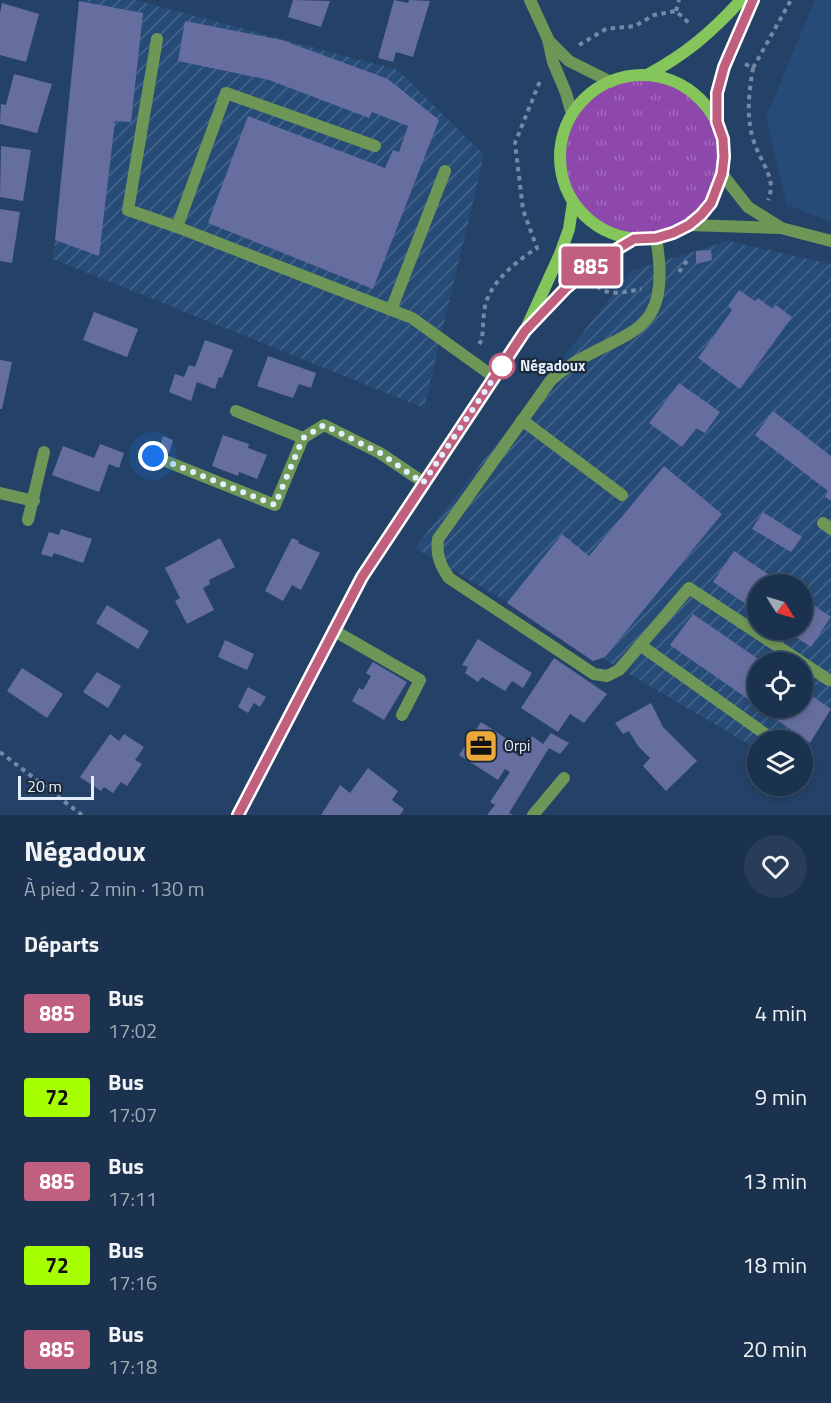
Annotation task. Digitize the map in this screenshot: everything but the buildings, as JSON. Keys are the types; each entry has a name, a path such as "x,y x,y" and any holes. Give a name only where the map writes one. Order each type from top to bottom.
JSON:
{"main road":[{"path":"647,75 670,63 704,38 741,0"},
{"path":"717,122 717,93 728,56 753,0"},
{"path":"647,75 680,84 695,94 717,122 723,139 724,157 722,174 711,203 701,215 689,225 673,233 656,238 634,239 599,228 585,216 573,202 564,183 560,161 562,140 572,114 594,91 628,76 647,75"},
{"path":"238,815 362,577 525,331 560,254 569,229 573,202"},
{"path":"525,331 566,288 597,261 634,239"}],"street":[{"path":"530,0 558,59 572,114"},
{"path":"157,39 128,210 412,318 494,377"},
{"path":"558,59 611,82"},
{"path":"177,227 226,93 375,146"},
{"path":"391,310 446,171"},
{"path":"722,174 748,207 781,228"},
{"path":"689,225 781,228 831,241"},
{"path":"656,238 660,290 654,309 646,321 632,333 560,372 551,380 438,539 436,553 449,578 594,674 607,676 619,670 689,588 829,680"},
{"path":"236,411 303,438"},
{"path":"522,420 622,495"},
{"path":"153,456 275,505 303,438 324,425 380,453 423,483"},
{"path":"28,520 44,452"},
{"path":"0,493 34,501"},
{"path":"333,630 420,680 402,715"},
{"path":"640,645 760,730"},
{"path":"533,815 564,778"}],"path":[{"path":"676,11 679,0"},
{"path":"761,217 771,193 770,176 757,150 750,124 749,87 753,68 791,0"},
{"path":"676,11 704,38"},
{"path":"537,248 523,210 515,143 544,69 606,29 635,26 654,15 676,11"},
{"path":"728,56 753,68"},
{"path":"470,360 482,340 486,302 500,280 518,260 537,248 560,254"},
{"path":"582,274 603,292 640,290 673,280 689,258"},
{"path":"0,752 82,815"}],"shaded area":[{"path":"82,0 135,0 398,70 484,155 424,408 53,259"},
{"path":"815,0 831,0 831,222 787,205 766,117"},
{"path":"728,241 831,264 831,706 813,730 747,730 747,743 415,548 631,271"}],"green space":[{"path":"642,75 673,81 700,99 718,126 724,157 718,188 700,215 673,233 642,239 611,233 584,215 566,188 560,157 566,126 584,99 611,81"}],"bus line":[{"name":"885","path":"238,815 362,577 525,331 566,288 597,261 634,239 656,238 689,225 711,203 718,189 724,157 723,139 717,122 717,93 724,67 753,0"}],"place":[{"name":"Négadoux","path":"502,366"},
{"name":"Orpi","path":"481,746"}],"route":[{"path":"153,456 275,505 303,438 324,425 380,453 423,483 502,366"}]}
